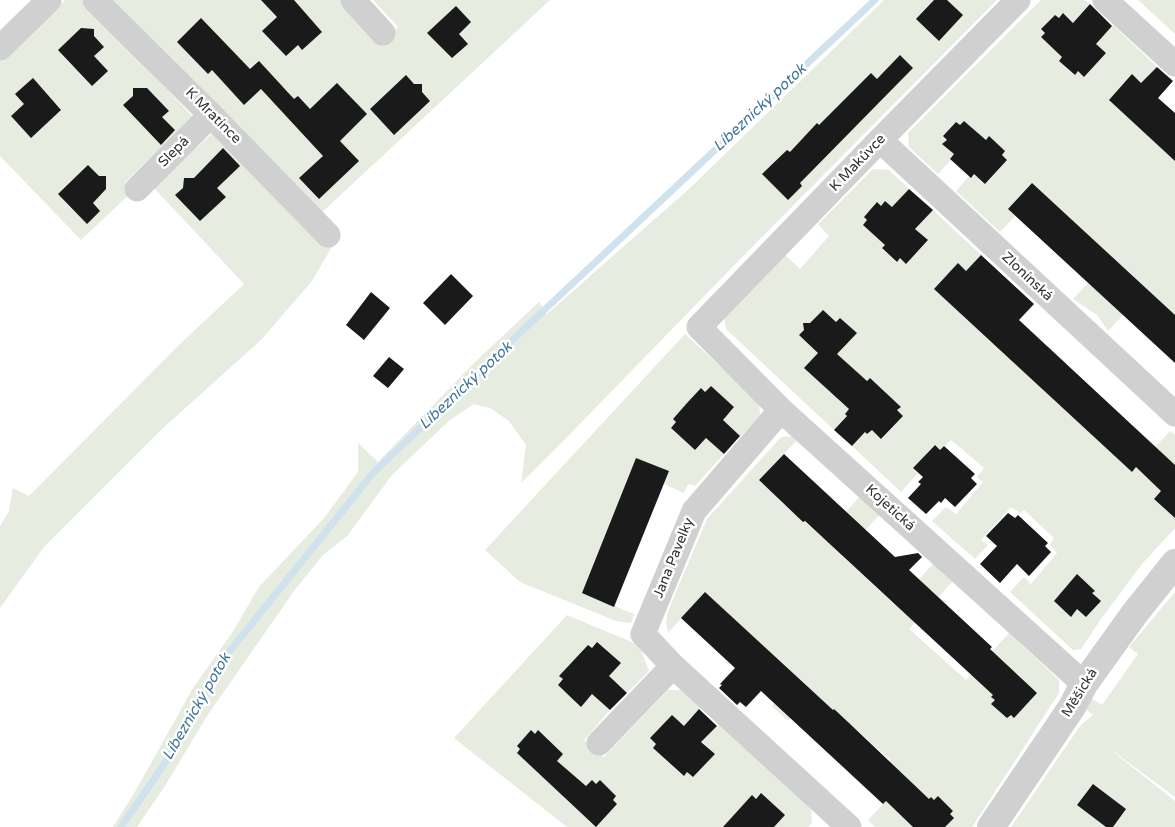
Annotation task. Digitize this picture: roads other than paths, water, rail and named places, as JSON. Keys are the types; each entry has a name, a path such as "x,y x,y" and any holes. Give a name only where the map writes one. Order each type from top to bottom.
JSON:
{"street":[{"path":"0,48 49,0"},
{"name":"K Mratínce","path":"95,0 328,235"},
{"path":"353,0 383,33"},
{"name":"K Makůvce","path":"699,327 1018,0"},
{"path":"1105,0 1175,64"},
{"name":"Slepá","path":"137,189 211,115"},
{"name":"Zlonínská","path":"880,140 1175,414"},
{"name":"Kojetická","path":"699,327 782,410 1084,684"},
{"name":"Jana Pavelky","path":"782,410 694,511 643,634 673,666 837,823"},
{"name":"Měšická","path":"991,827 1072,707 1084,684 1135,613 1175,562"},
{"path":"599,743 673,666"}],"waterway":[{"name":"Líbeznický potok","path":"121,827 165,763 221,662 373,473 875,0"}]}
